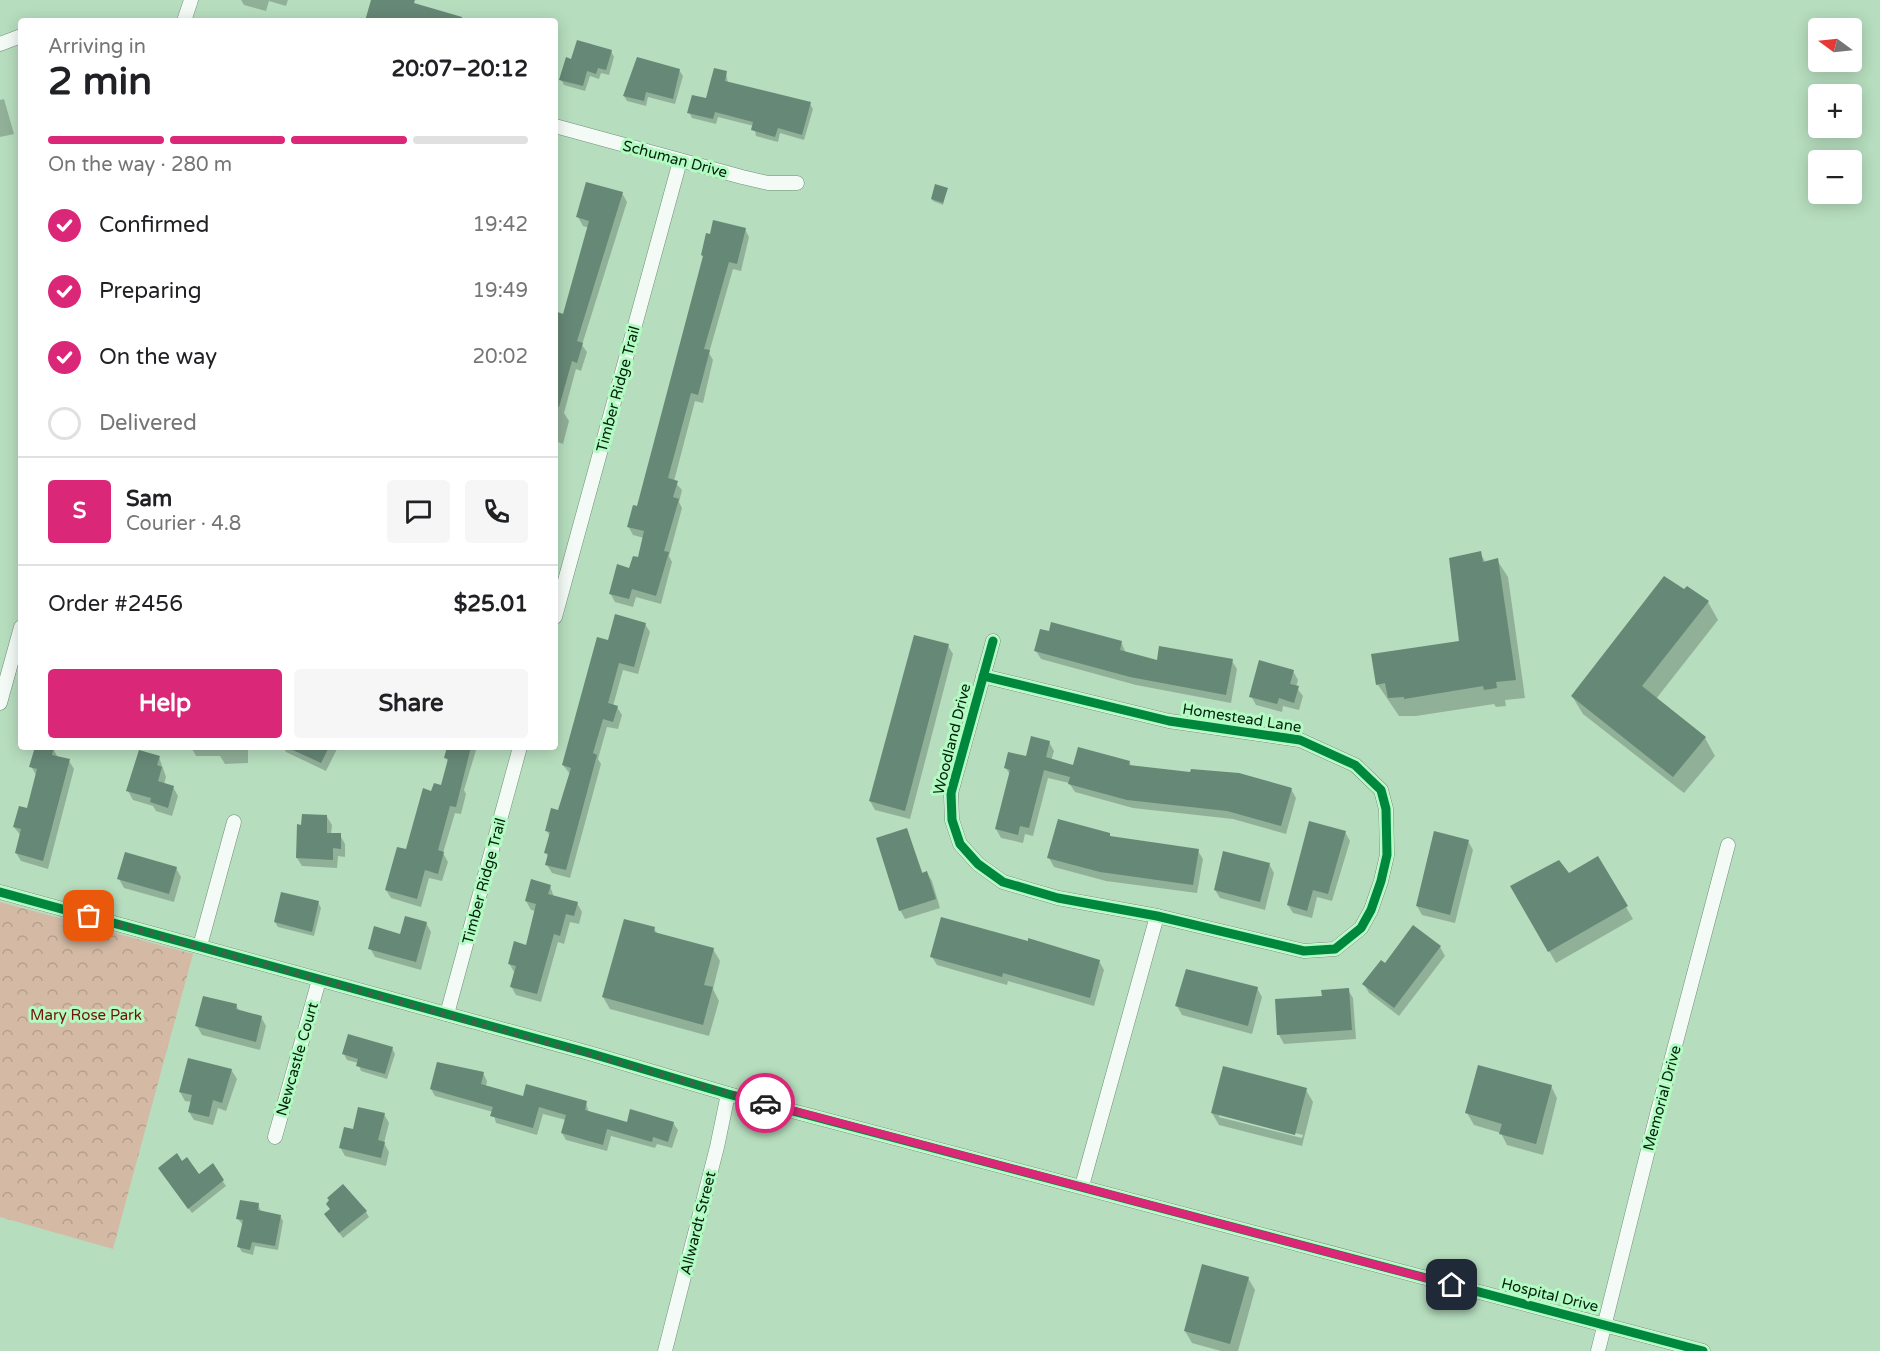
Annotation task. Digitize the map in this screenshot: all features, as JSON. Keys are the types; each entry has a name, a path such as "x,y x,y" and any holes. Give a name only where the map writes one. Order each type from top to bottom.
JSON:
{"street":[{"path":"185,18 191,0"},
{"path":"0,44 18,37"},
{"name":"Schuman Drive","path":"558,127 768,183 797,183"},
{"name":"Timber Ridge Trail","path":"558,606 680,161"},
{"path":"0,703 18,638"},
{"name":"Woodland Drive","path":"993,641 951,793 952,820 960,844 978,864 1003,882 1058,898 1157,916"},
{"name":"Homestead Lane","path":"983,676 1169,722 1300,740 1355,765 1381,790 1388,829 1388,855 1381,880 1371,910 1361,928 1335,949 1304,951 1157,916"},
{"name":"Timber Ridge Trail","path":"447,1014 519,750"},
{"path":"200,946 234,822"},
{"name":"Memorial Drive","path":"1598,1351 1657,1114 1728,845"},
{"name":"Hospital Drive","path":"0,892 447,1014 728,1094 1703,1351"},
{"path":"1082,1186 1157,916"},
{"name":"Newcastle Court","path":"275,1137 319,980"},
{"name":"Allwardt Street","path":"665,1351 715,1158 728,1094"}],"green space":[{"name":"Mary Rose Park","path":"0,902 193,954 113,1249 0,1217"}],"building":[{"path":"371,0 415,0 414,3 462,17 462,18 366,18"},
{"path":"577,40 612,50 606,70 598,68 596,74 587,71 583,86 559,80 566,57 571,59"},
{"path":"637,57 680,69 673,99 646,92 644,101 623,96"},
{"path":"714,68 727,71 725,81 811,102 802,135 778,128 775,137 751,130 753,122 715,112 713,119 687,113 692,95 706,98"},
{"path":"586,182 623,192 577,341 583,343 577,363 572,361 559,407 558,312 563,314 589,221 576,217"},
{"path":"935,184 948,188 943,203 931,199"},
{"path":"713,220 746,228 737,264 729,262 704,349 710,350 698,395 691,393 668,478 678,481 673,497 679,499 664,551 669,552 656,596 632,589 629,599 609,594 617,564 629,568 633,556 638,557 644,531 627,527 633,505 637,506 703,256 701,255 706,233 710,234"},
{"path":"1481,551 1483,562 1498,558 1516,680 1496,682 1497,688 1484,690 1483,686 1404,699 1404,697 1388,698 1385,683 1376,685 1371,654 1459,641 1449,558"},
{"path":"1664,576 1684,589 1687,586 1709,601 1642,686 1706,737 1673,777 1571,696"},
{"path":"615,614 646,623 634,667 619,663 608,703 618,706 613,722 603,719 593,753 597,755 566,870 545,865 548,854 544,853 550,832 545,831 551,808 558,810 571,768 562,765 597,637 608,640"},
{"path":"1051,622 1122,641 1120,650 1157,660 1159,646 1233,659 1226,695 1130,677 1034,651 1040,629 1049,631"},
{"path":"914,635 949,644 905,811 869,801"},
{"path":"1259,660 1294,670 1290,684 1299,686 1294,703 1279,698 1277,704 1249,697"},
{"path":"1031,736 1050,741 1046,757 1073,765 1078,747 1130,761 1129,765 1190,772 1191,769 1239,773 1292,788 1281,826 1227,811 1127,800 1068,784 1070,777 1044,770 1029,828 1020,826 1018,835 995,829 1010,770 1004,768 1008,752 1026,756"},
{"path":"34,750 53,750 52,755 70,759 43,861 15,853 21,829 13,827 19,806 27,808 37,769 29,767"},
{"path":"139,750 160,756 157,765 162,767 158,781 174,786 168,808 150,802 151,798 126,791"},
{"path":"293,750 328,750 321,763"},
{"path":"446,750 470,750 456,807 450,806 438,850 444,852 438,874 425,870 417,899 385,890 397,847 406,849 423,788 431,791 434,783 441,785 448,759 444,758"},
{"path":"302,814 327,815 327,833 341,833 341,849 333,848 333,860 296,858 297,824 301,825"},
{"path":"1058,819 1110,833 1110,836 1199,849 1193,885 1100,872 1047,858"},
{"path":"1309,821 1346,831 1328,894 1313,890 1307,911 1287,905"},
{"path":"907,828 922,873 927,871 936,899 899,911 876,838"},
{"path":"1434,831 1469,840 1450,915 1416,906"},
{"path":"1223,851 1270,863 1260,902 1214,890"},
{"path":"125,852 177,867 169,894 117,879"},
{"path":"1598,856 1628,906 1548,952 1510,886 1559,860 1569,873"},
{"path":"531,879 551,885 548,894 578,902 574,916 566,914 560,936 554,934 537,994 510,987 516,966 508,964 514,941 526,945 536,904 525,901"},
{"path":"281,892 319,901 312,932 274,922"},
{"path":"405,916 427,922 416,962 368,949 374,926 400,934"},
{"path":"941,917 1028,941 1028,938 1100,960 1090,998 1003,973 1002,977 930,957"},
{"path":"624,919 655,927 654,932 714,948 704,985 713,987 703,1025 602,997"},
{"path":"1413,925 1441,946 1394,1008 1362,984 1381,960 1385,963"},
{"path":"1186,969 1258,987 1248,1026 1175,1006"},
{"path":"1349,988 1352,1030 1277,1035 1275,999 1322,996 1321,990"},
{"path":"203,996 237,1004 236,1009 262,1016 256,1042 195,1026"},
{"path":"348,1034 393,1047 385,1074 356,1066 358,1059 342,1054"},
{"path":"188,1058 232,1069 222,1103 213,1100 209,1117 188,1112 192,1095 179,1092"},
{"path":"437,1062 484,1072 481,1084 523,1096 526,1084 587,1101 585,1110 627,1122 630,1109 674,1122 668,1142 653,1137 652,1142 607,1129 603,1145 561,1133 566,1115 539,1107 533,1128 490,1116 493,1107 430,1089"},
{"path":"1478,1065 1552,1085 1536,1144 1499,1134 1502,1124 1465,1113"},
{"path":"1223,1066 1307,1088 1295,1135 1211,1113"},
{"path":"358,1107 385,1113 378,1140 385,1142 381,1158 339,1148 344,1127 353,1129"},
{"path":"177,1153 182,1161 187,1157 199,1174 213,1163 224,1180 188,1209 158,1168"},
{"path":"343,1184 367,1211 339,1233 324,1214 330,1209 326,1204 329,1200 327,1198"},
{"path":"240,1200 259,1203 258,1210 281,1215 275,1246 252,1242 250,1250 237,1247 243,1220 236,1219"},
{"path":"1202,1264 1249,1277 1230,1344 1184,1331"}],"cycle path":[{"path":"983,676 1169,721 1300,740 1355,765 1381,790 1386,809 1387,855 1371,910 1361,928 1335,949 1304,951 1157,916 1058,898 1003,882 978,864 960,844 952,820 951,793 993,641"},
{"path":"0,892 589,1053 728,1094 1703,1351"}],"way so far":[{"path":"89,916 765,1103"}],"route":[{"path":"765,1103 1452,1285"}]}
